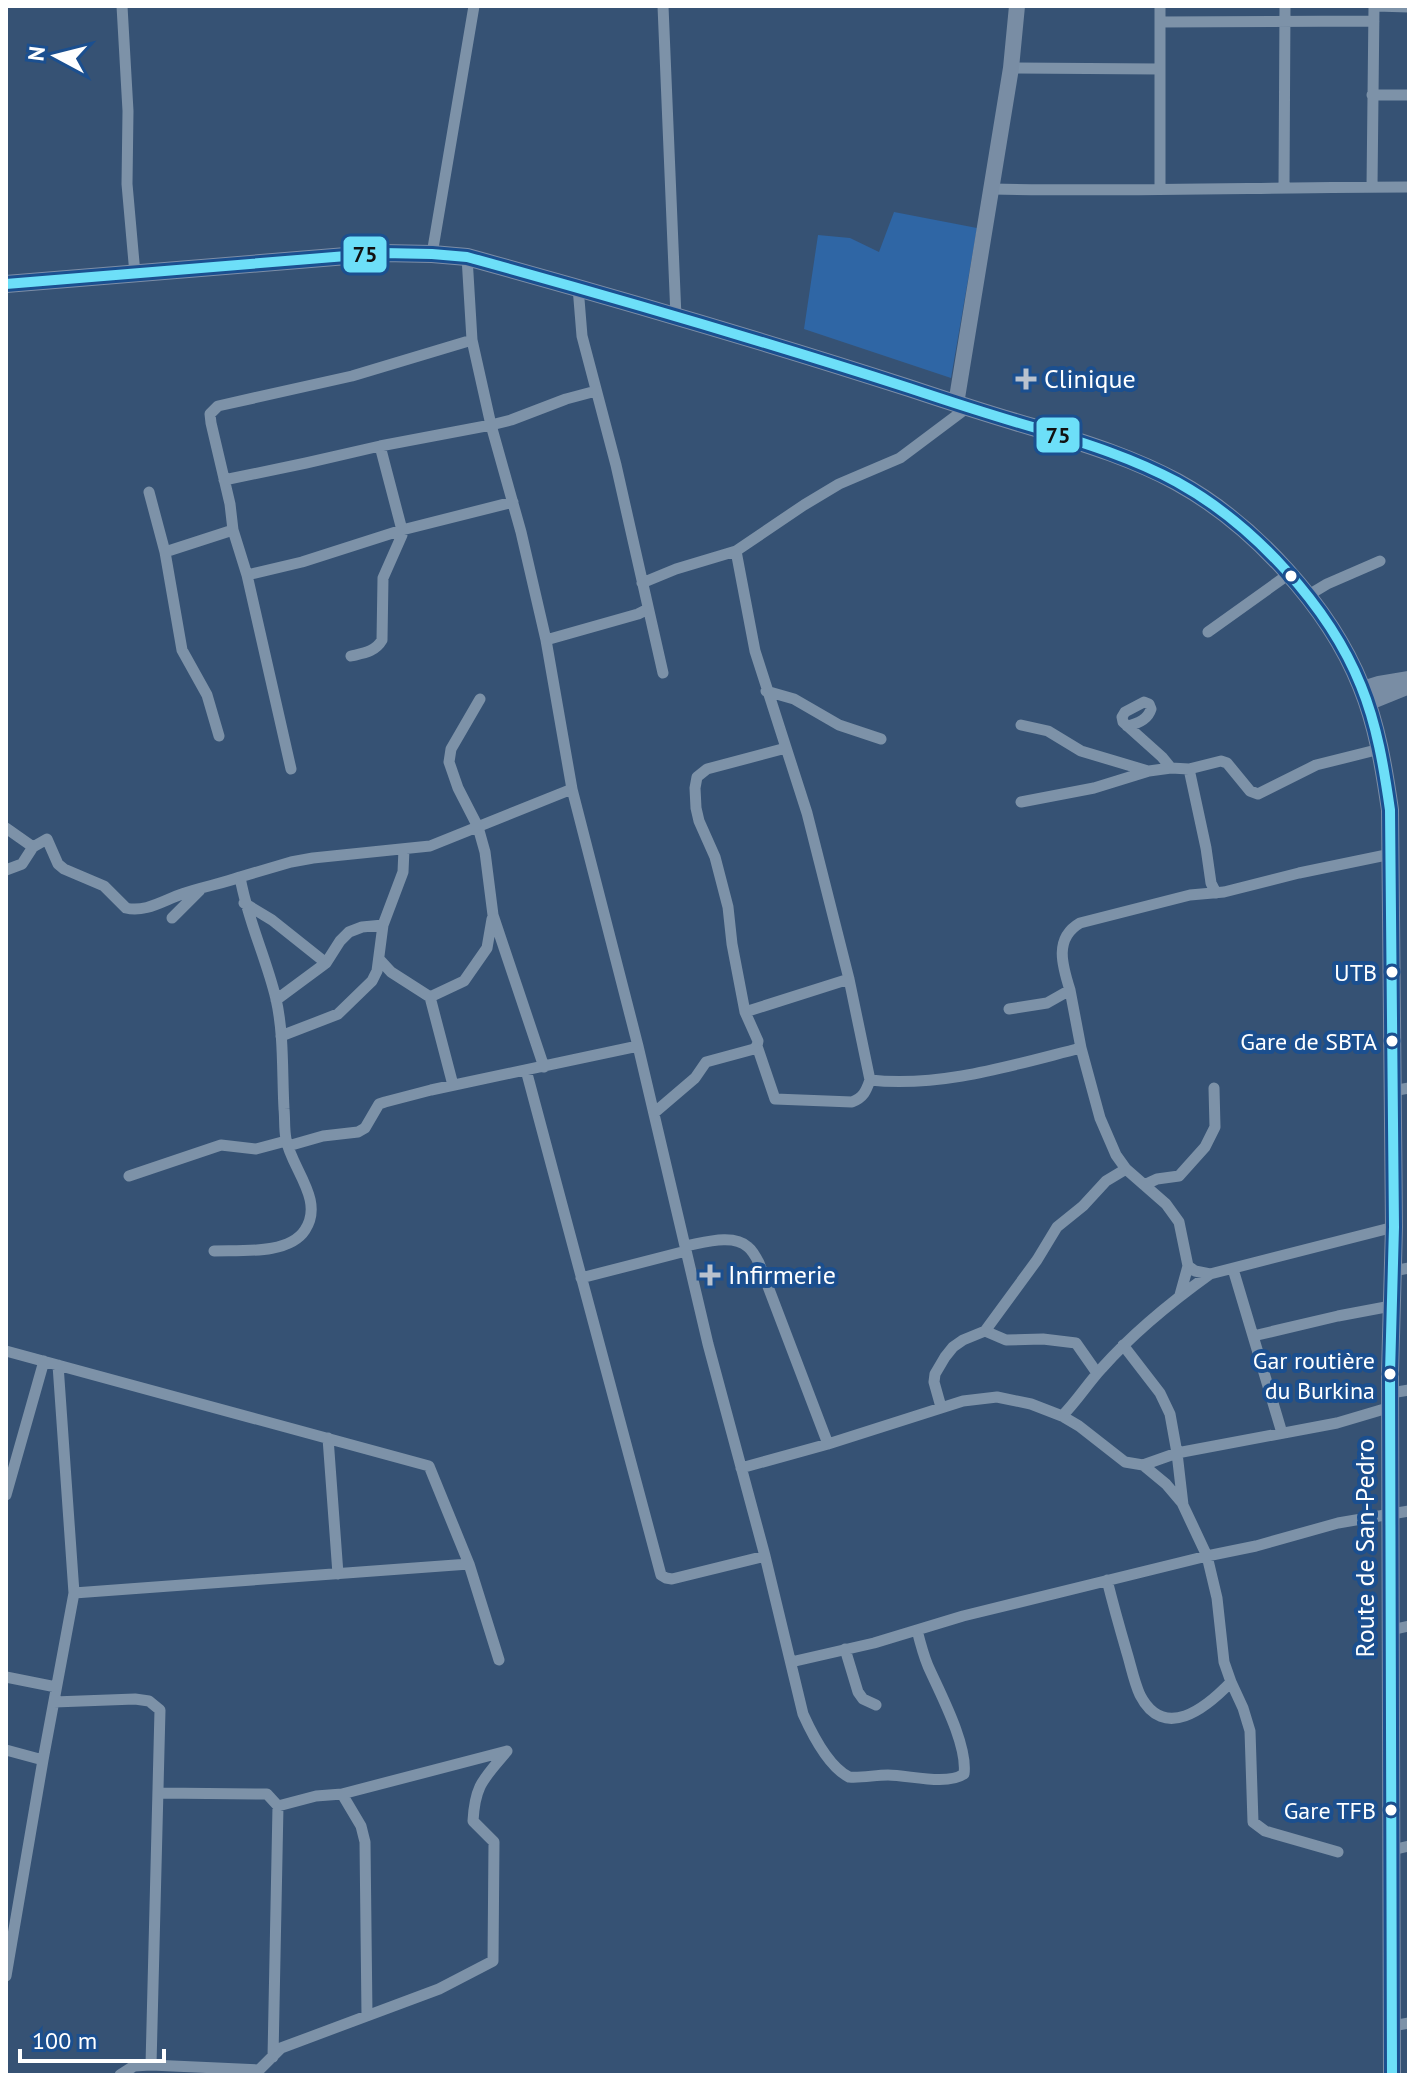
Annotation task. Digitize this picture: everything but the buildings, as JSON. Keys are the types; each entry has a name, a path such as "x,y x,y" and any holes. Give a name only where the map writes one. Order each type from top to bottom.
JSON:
{"main road":[{"name":"Route de San-Pedro","path":"6,284 383,253 467,257 789,349 1086,443 1176,482 1206,500 1257,540 1307,596 1350,660 1365,696 1380,749 1390,810 1401,1089 1394,1227 1401,1269 1391,1306 1400,1513 1400,2025 1392,2075"}],"street":[{"path":"122,6 128,111 127,184 135,274"},
{"path":"432,254 474,6"},
{"path":"663,6 676,317"},
{"path":"642,583 736,551 839,484 900,458 962,405 1011,68 1017,6"},
{"path":"1160,6 1160,189"},
{"path":"1284,187 1285,6"},
{"path":"1372,187 1375,6 1409,7"},
{"path":"1160,22 1374,21"},
{"path":"1011,68 1159,69"},
{"path":"1372,95 1409,95"},
{"path":"992,189 1080,191 1409,187"},
{"path":"467,257 472,340 546,640 572,789 638,1046 708,1344 765,1556 803,1714 811,1732 842,1774 858,1778 883,1775 931,1779 958,1778 964,1774 958,1737 917,1630"},
{"path":"578,287 582,336 616,465 663,673"},
{"path":"291,769 247,575 233,530 210,414 218,406 352,376 472,340"},
{"path":"224,480 491,425 596,391"},
{"path":"351,656 371,651 382,640 383,578 401,541 402,530 380,446"},
{"path":"149,492 165,552 182,650 207,695 219,736"},
{"path":"247,575 513,502"},
{"path":"165,552 233,530"},
{"path":"736,551 755,651 807,813 849,979 870,1080 860,1099 852,1102 778,1100 774,1096 758,1041 745,1012 728,907 715,857 699,821 694,798 697,777 707,769 786,748"},
{"path":"1307,596 1380,561"},
{"path":"1208,632 1289,574"},
{"path":"546,640 648,609"},
{"path":"1365,696 1379,684 1409,679"},
{"path":"1365,696 1409,686"},
{"path":"766,691 794,699 839,725 881,739"},
{"path":"480,699 451,749 449,762 454,780 478,827 487,861 493,915 544,1067"},
{"path":"1021,725 1048,731 1081,751 1149,771"},
{"path":"1127,726 1171,768"},
{"path":"1021,802 1103,786 1149,771 1189,769 1224,761 1250,791 1258,794 1316,765 1380,749"},
{"path":"1189,769 1211,883 1216,893"},
{"path":"6,870 22,864 33,847 47,839 58,864 64,869 99,883 130,910 146,908 184,893 291,862 348,853 430,846 572,789"},
{"path":"6,828 33,847"},
{"path":"281,1036 344,1011 372,981 377,971 383,925 400,882 404,849"},
{"path":"1180,1295 1188,1266 1175,1215 1126,1169 1109,1142 1100,1118 1062,958 1068,932 1088,920 1190,895 1216,893 1391,854"},
{"path":"214,1251 281,1247 295,1241 305,1232 311,1209 287,1143 276,1000 244,903 240,877"},
{"path":"172,918 200,889"},
{"path":"244,903 272,920 326,963"},
{"path":"430,997 464,981 487,948 493,915"},
{"path":"276,1000 326,963 349,932 383,925"},
{"path":"379,959 399,978 430,997 453,1085"},
{"path":"745,1012 849,979"},
{"path":"1009,1009 1047,1003 1070,990"},
{"path":"129,1176 221,1145 256,1149 358,1132 365,1128 379,1104 638,1046"},
{"path":"654,1113 695,1078 706,1062 757,1046"},
{"path":"870,1080 961,1077 1081,1048"},
{"path":"526,1070 661,1575 672,1579 765,1556"},
{"path":"1144,1185 1157,1179 1179,1176 1205,1147 1215,1127 1214,1088"},
{"path":"941,1407 934,1382 945,1357 963,1340 985,1331 1057,1227 1083,1206 1106,1181 1126,1169"},
{"path":"1062,1416 1123,1345 1180,1295 1210,1274 1394,1227"},
{"path":"581,1278 686,1248 729,1240 740,1241 750,1248 759,1263 828,1444"},
{"path":"1188,1266 1210,1274"},
{"path":"1233,1269 1282,1433"},
{"path":"1253,1336 1391,1306"},
{"path":"985,1331 1012,1341 1043,1339 1076,1343 1097,1373"},
{"path":"1123,1345 1160,1393 1170,1414 1183,1505"},
{"path":"6,1351 429,1466 469,1564 499,1660"},
{"path":"6,1495 44,1361"},
{"path":"6,1976 74,1593 58,1365"},
{"path":"741,1468 828,1444 941,1407 997,1397 1031,1404 1062,1416 1125,1462 1143,1465 1177,1453 1337,1423 1397,1397"},
{"path":"328,1438 338,1574"},
{"path":"1143,1465 1166,1484 1183,1505 1207,1556 1217,1598 1224,1662 1243,1708 1251,1739 1253,1822 1265,1831 1338,1852"},
{"path":"791,1662 874,1643 1107,1580 1266,1544 1338,1523 1400,1513"},
{"path":"74,1593 469,1564"},
{"path":"1107,1580 1140,1694 1159,1716 1171,1719 1186,1716 1214,1699 1231,1682"},
{"path":"845,1649 858,1692 863,1699 876,1705"},
{"path":"6,1677 56,1687"},
{"path":"54,1702 135,1699 149,1701 160,1710 151,2065"},
{"path":"6,1750 43,1760"},
{"path":"120,2075 134,2066 151,2065 259,2070 281,2048 439,1989 493,1961 494,1842 473,1821 474,1798 482,1781 507,1751 342,1794 316,1796 278,1806"},
{"path":"159,1793 267,1794 278,1806 273,2057"},
{"path":"342,1794 361,1826 365,1842 367,2016"}],"shaded area":[{"path":"894,212 977,228 951,378 804,329 818,235 850,238 879,252"}],"transit line":[{"name":"75","path":"6,284 383,253 467,257 799,353 1126,458 1177,482 1233,520 1286,570 1309,597 1347,656 1367,701 1376,731 1390,810 1394,1227 1390,1373 1392,2075"}],"place":[{"name":"Clinique","path":"1026,379"},
{"name":"UTB","path":"1392,972"},
{"name":"Gare de SBTA","path":"1392,1041"},
{"name":"Infirmerie","path":"710,1275"},
{"name":"Gar routière du Burkina","path":"1390,1374"},
{"name":"Gare TFB","path":"1391,1810"}]}
